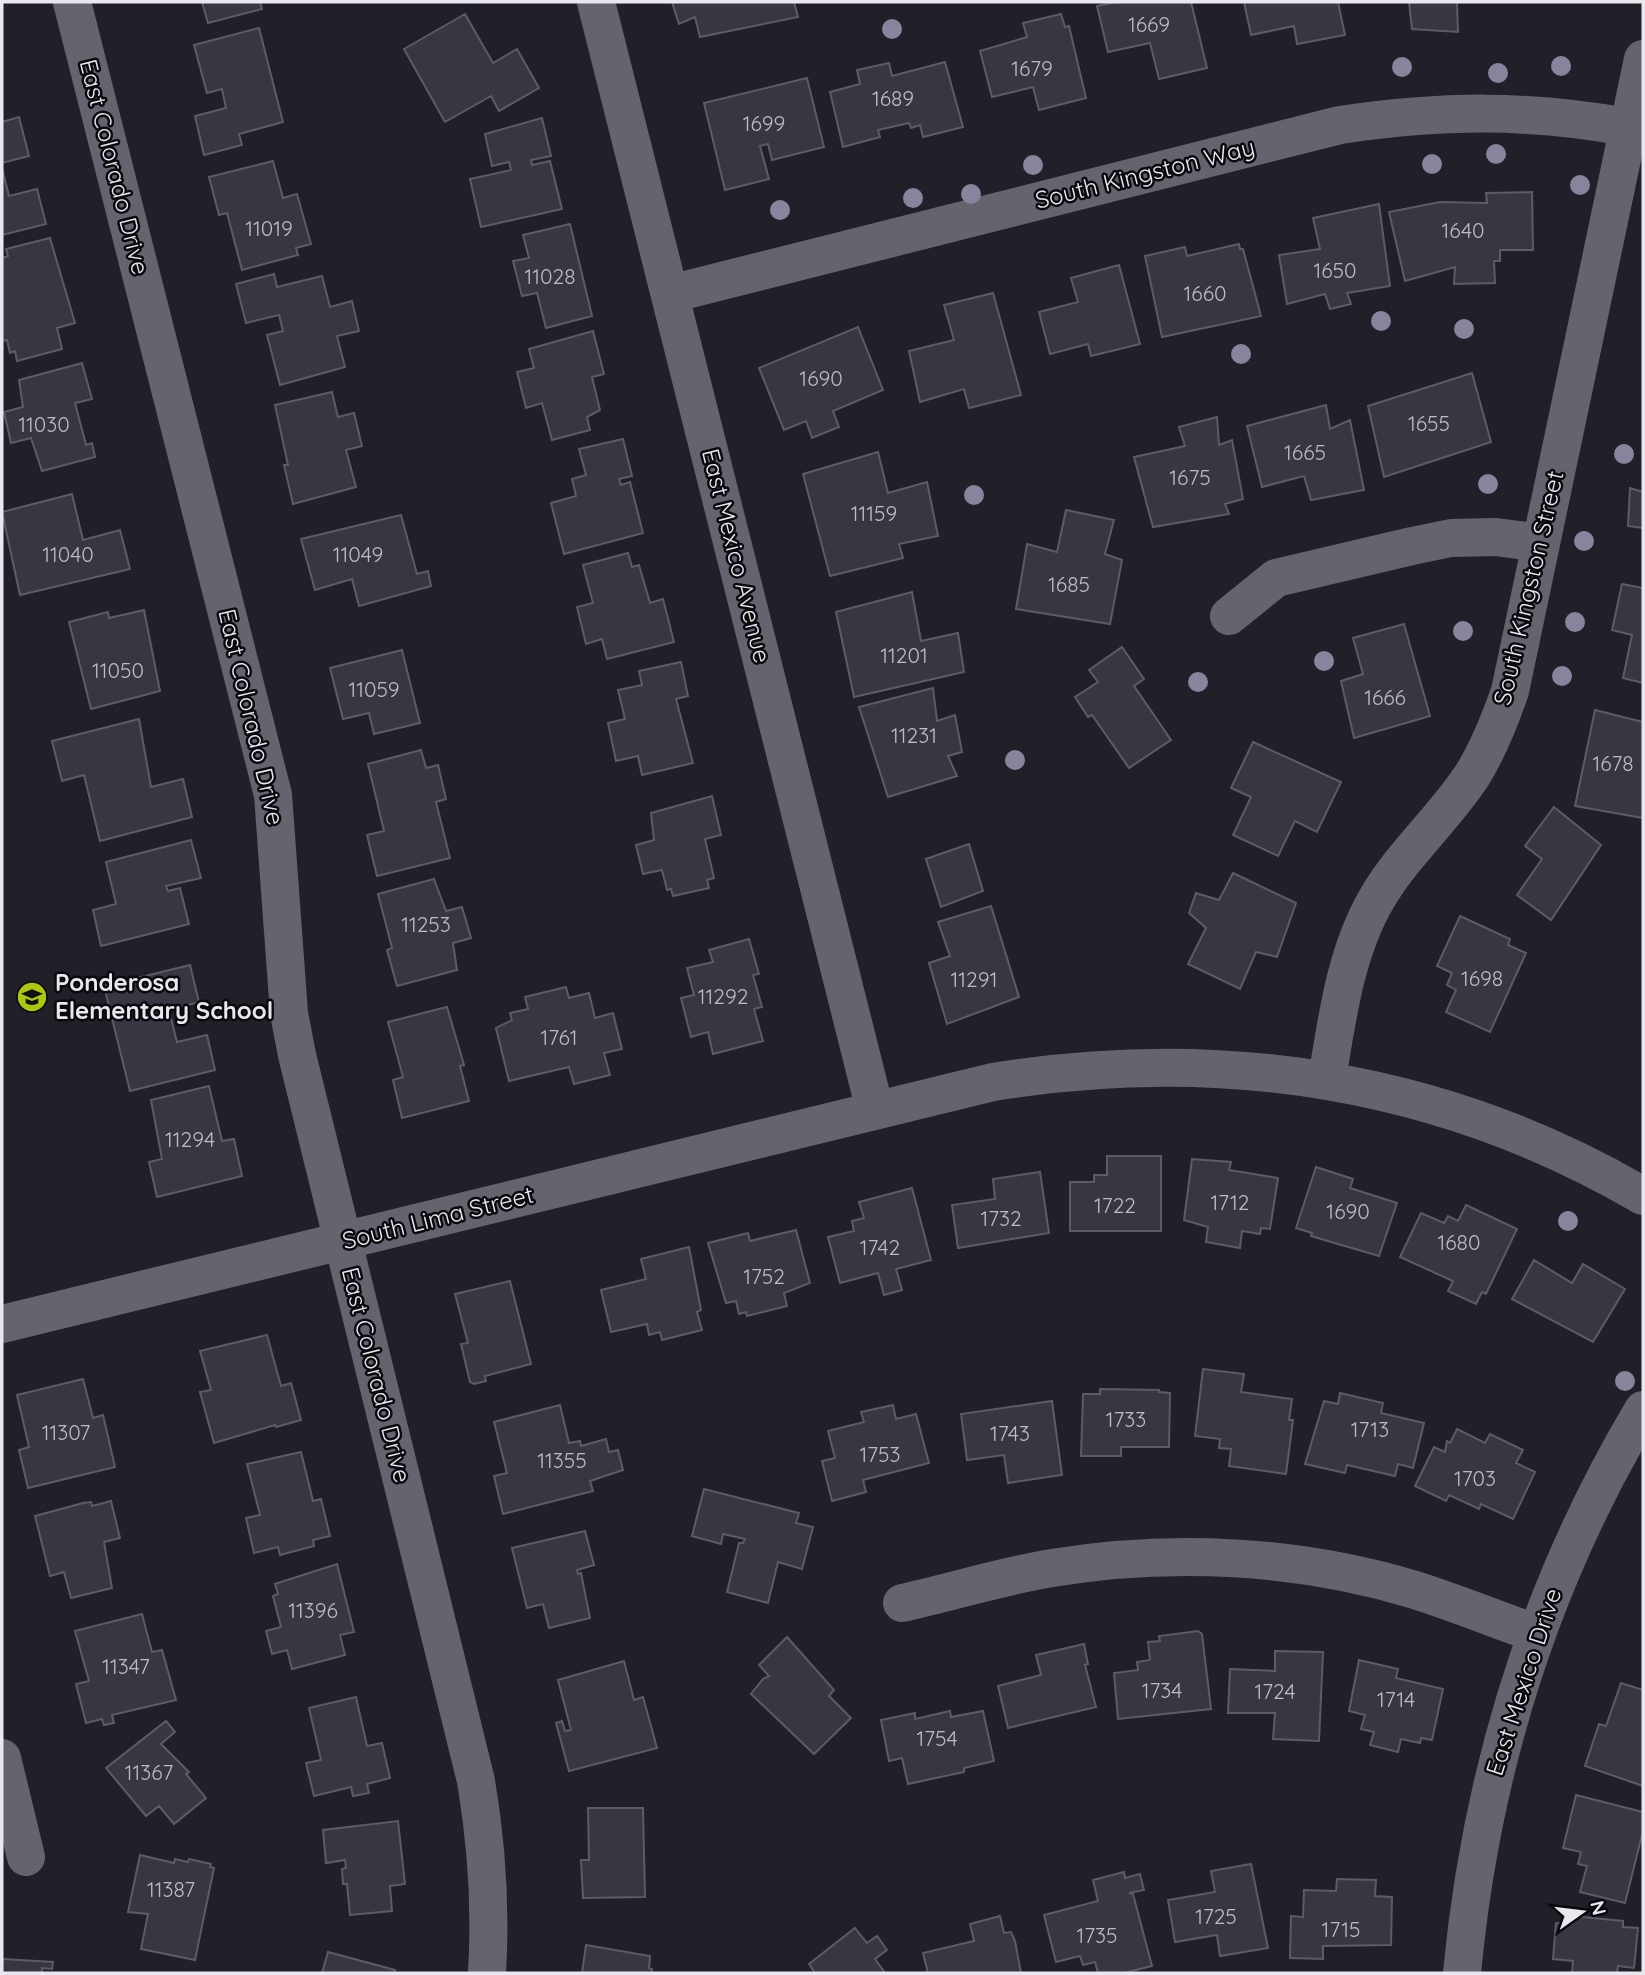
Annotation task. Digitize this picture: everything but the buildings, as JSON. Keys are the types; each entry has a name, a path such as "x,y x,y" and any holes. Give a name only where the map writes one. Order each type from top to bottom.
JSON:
{"street":[{"name":"East Colorado Drive","path":"72,2 273,795 289,1013 476,1781 488,1872 490,1911 487,1973"},
{"name":"East Mexico Avenue","path":"596,2 875,1110"},
{"name":"South Kingston Street","path":"1327,1079 1340,1003 1354,951 1374,902 1403,857 1473,774 1494,734 1510,691 1643,59"},
{"name":"South Kingston Way","path":"670,294 1340,125 1415,114 1491,112 1567,117 1627,127"},
{"path":"1229,616 1276,579 1412,545 1451,538 1485,537 1541,543"},
{"name":"South Lima Street","path":"2,1324 993,1082 1042,1074 1139,1066 1238,1069 1327,1079 1423,1101 1515,1132 1604,1173 1643,1196"},
{"name":"East Mexico Drive","path":"1462,1973 1477,1851 1491,1784 1535,1633 1589,1508 1643,1410"},
{"path":"902,1604 1051,1568 1132,1558 1214,1556 1335,1571 1415,1590 1535,1633"},
{"path":"2,1758 26,1857"}],"place":[{"name":"Ponderosa Elementary School","path":"32,997"}]}
